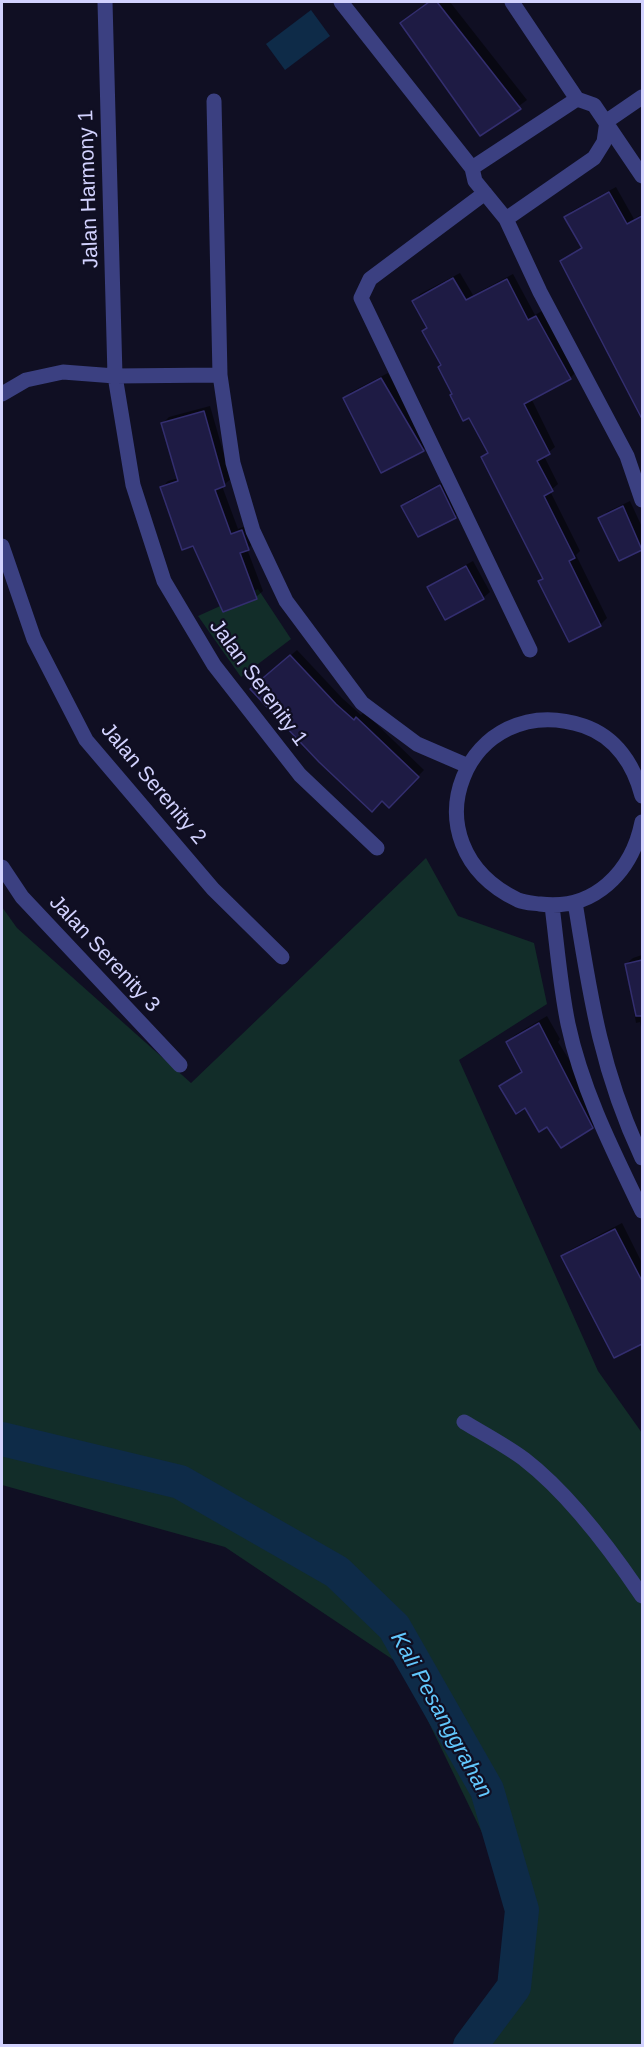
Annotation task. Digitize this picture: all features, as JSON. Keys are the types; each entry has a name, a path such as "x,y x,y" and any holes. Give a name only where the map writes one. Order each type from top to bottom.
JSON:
{"street":[{"name":"Jalan Harmony 1","path":"105,2 115,376"},
{"path":"341,2 472,168 476,182 506,219 540,292 627,456 642,500"},
{"path":"512,2 578,99 594,105 607,121 642,176"},
{"path":"506,219 594,158 604,142 607,121 642,96"},
{"path":"472,168 578,99"},
{"path":"214,101 220,375 233,462 254,531 286,601 362,703 417,744 468,766"},
{"path":"485,193 370,279 361,298 530,650"},
{"path":"2,394 26,380 63,372 115,376 220,375"},
{"name":"Jalan Serenity 1","path":"115,376 133,485 164,581 214,664 300,775 377,848"},
{"name":"Jalan Serenity 2","path":"2,546 34,639 86,740 213,890 282,957"},
{"path":"642,796 640,778 621,750 596,730 564,719 536,719 509,728 485,744 468,766 458,789 455,813 459,838 472,866 494,888 521,902 552,906 575,902 602,890 623,870 638,846 642,822"},
{"name":"Jalan Serenity 3","path":"2,867 22,897 180,1065"},
{"path":"575,902 593,1017 604,1058 629,1130 642,1158"},
{"path":"552,906 568,1023 583,1076 607,1138 642,1211"},
{"path":"465,1422 524,1459 562,1495 621,1564 642,1596"}],"green space":[{"path":"258,589 291,639 241,677 198,616"},
{"path":"426,858 458,916 534,943 547,1004 459,1060 598,1371 642,1433 642,2045 482,2045 514,1989 503,1876 401,1665 225,1547 2,1485 2,907 17,928 191,1083"}],"water":[{"path":"311,10 330,36 285,70 266,44"}],"building":[{"path":"429,2 437,2 521,109 480,136 400,23"},
{"path":"609,192 627,224 642,216 642,419 560,261 582,248 564,217"},
{"path":"453,278 466,300 507,279 528,320 536,316 571,379 524,404 550,454 537,461 553,491 544,496 575,558 569,561 601,626 569,642 538,581 543,579 481,457 488,453 469,418 463,421 450,395 452,394 438,367 441,365 422,331 427,328 412,301"},
{"path":"381,378 424,451 381,473 343,398"},
{"path":"204,411 225,486 215,490 231,534 242,530 249,550 240,553 257,599 223,612 193,546 182,550 160,487 178,481 161,423"},
{"path":"440,485 456,518 418,537 401,506"},
{"path":"623,506 642,550 619,561 598,518"},
{"path":"466,566 484,599 445,620 427,587"},
{"path":"290,655 336,704 354,720 356,717 419,777 389,808 382,801 372,812 319,762 250,689"},
{"path":"642,960 642,1016 636,1016 625,964"},
{"path":"539,1023 593,1128 561,1148 547,1127 539,1132 525,1108 516,1114 499,1086 522,1072 506,1042"},
{"path":"615,1229 642,1281 642,1344 614,1358 561,1256"}],"waterway":[{"name":"Kali Pesanggrahan","path":"2,1439 180,1482 337,1572 394,1627 487,1790 522,1910 514,1987 470,2046"}]}
